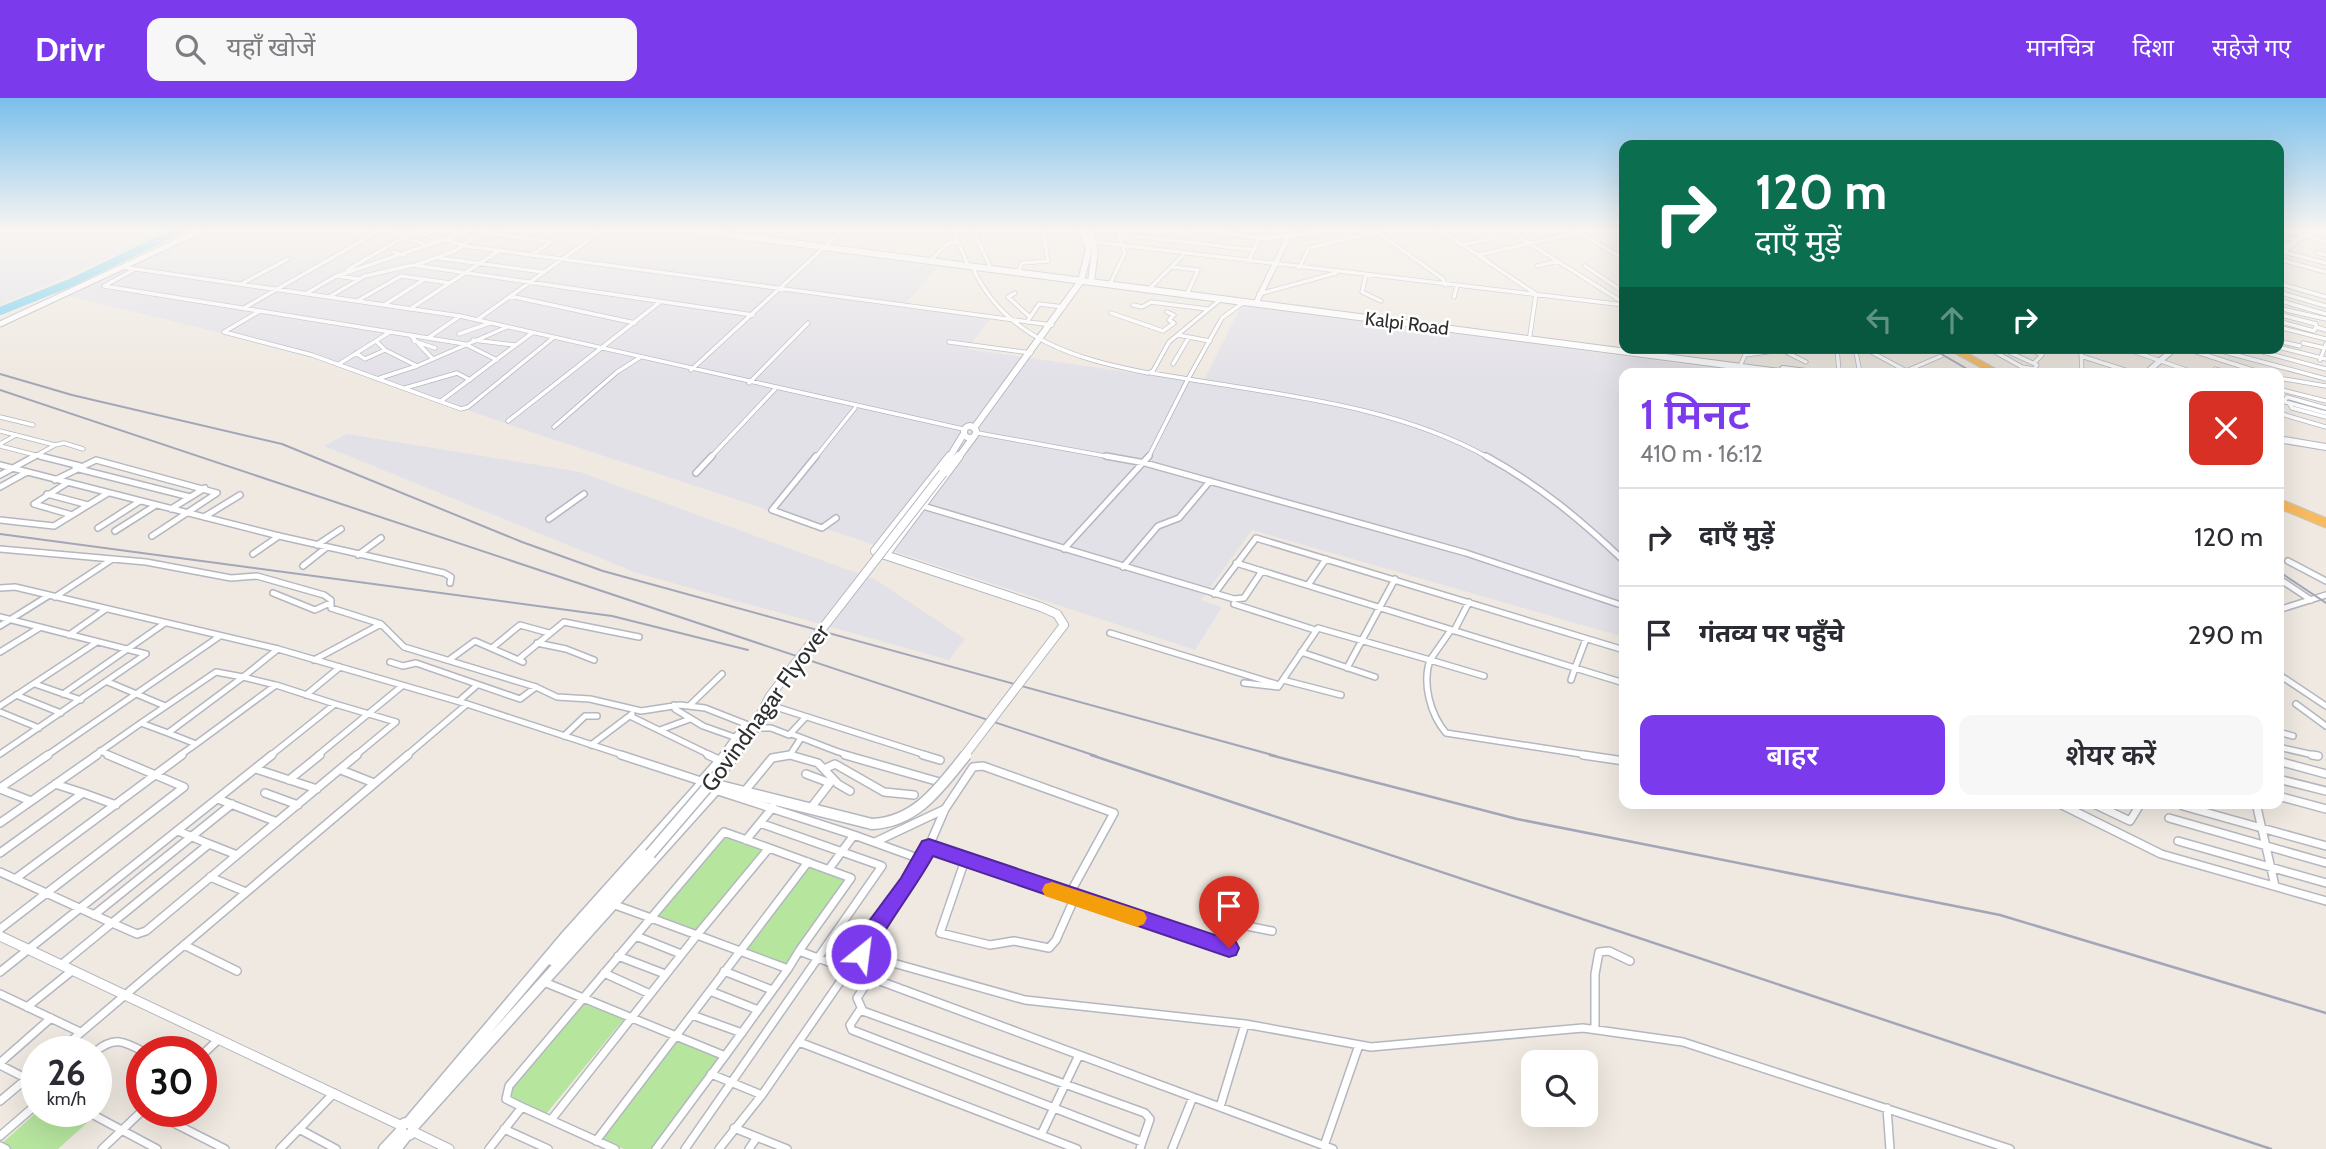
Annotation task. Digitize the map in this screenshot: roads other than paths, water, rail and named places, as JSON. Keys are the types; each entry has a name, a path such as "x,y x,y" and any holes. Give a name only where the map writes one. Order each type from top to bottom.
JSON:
{"highway":[{"path":"1957,354 1982,368"},
{"path":"1963,354 1988,368"},
{"path":"2284,504 2326,522"}],"main road":[{"name":"Kalpi Road","path":"1075,279 1245,300"},
{"name":"Kalpi Road","path":"1076,279 1082,280"},
{"path":"970,433 875,551 885,555 923,506 970,433 1052,326 1082,280"},
{"name":"Kalpi Road","path":"1111,283 1221,299 1257,299 1619,347"},
{"name":"Kalpi Road","path":"1257,299 1619,348"},
{"name":"Kalpi Road","path":"1660,354 1768,368"},
{"name":"Kalpi Road","path":"1666,354 1758,368"},
{"name":"Govindnagar Flyover","path":"545,965 574,943 747,741 770,696 970,433"},
{"path":"2284,440 2326,447"},
{"name":"Govindnagar Flyover","path":"703,781 717,788 744,792 775,804 810,809 872,824 888,824 927,802 944,784 1064,625 1057,614 1041,607 885,555"},
{"path":"384,1149 407,1129 516,1006 567,935 703,781"},
{"path":"516,1006 544,982 574,943 615,905 717,788"},
{"path":"396,1149 407,1129"}],"street":[{"path":"0,323 97,279"},
{"path":"117,279 104,286 465,344 497,360"},
{"path":"206,279 460,316 970,433 1145,463 1466,553 1575,587 1619,604"},
{"path":"241,284 250,279"},
{"path":"244,308 297,279"},
{"path":"306,293 331,279"},
{"path":"329,297 359,279"},
{"path":"357,301 394,279"},
{"path":"425,279 450,283"},
{"path":"384,305 425,279"},
{"path":"410,309 456,279"},
{"path":"496,279 753,315"},
{"path":"477,320 534,279"},
{"path":"710,279 1052,326"},
{"path":"691,370 791,279"},
{"path":"978,279 988,298 1010,320 1042,338 1092,359 1151,373 1342,404 1438,433 1494,459 1542,488 1592,527 1619,556"},
{"path":"1111,283 1113,279"},
{"path":"1151,287 1159,279"},
{"path":"1188,292 1194,279"},
{"path":"1257,299 1266,279"},
{"path":"1257,299 1318,279"},
{"path":"1365,279 1362,292 1381,301"},
{"path":"1398,279 1619,303"},
{"path":"1443,279 1445,285"},
{"path":"1513,279 1536,294"},
{"path":"1587,279 1619,300"},
{"path":"1603,279 1619,290"},
{"path":"2284,285 2326,297"},
{"path":"1454,297 1457,286"},
{"path":"1015,293 1008,297 1030,317"},
{"path":"1530,335 1536,294"},
{"path":"2284,294 2326,306"},
{"path":"510,296 635,323"},
{"path":"1151,373 1166,346 1221,299"},
{"path":"1064,549 1145,463 1224,315 1245,300"},
{"path":"508,421 660,302"},
{"path":"1133,305 1142,307 1152,302 1207,309"},
{"path":"2284,302 2326,314"},
{"path":"1027,322 1040,304 1064,307"},
{"path":"1111,313 1163,331 1174,323 1168,320 1188,307"},
{"path":"2284,309 2326,319"},
{"path":"260,311 224,332 339,364 461,408 468,407 553,338"},
{"path":"1167,312 1174,315"},
{"path":"428,338 460,316"},
{"path":"2284,316 2316,324 2316,327 2326,330"},
{"path":"458,334 490,323"},
{"path":"748,383 808,323"},
{"path":"2284,323 2314,331 2316,327"},
{"path":"379,378 417,366 507,327"},
{"path":"2284,329 2325,345"},
{"path":"339,364 390,332"},
{"path":"441,401 532,333"},
{"path":"411,335 432,359"},
{"path":"1178,335 1210,341"},
{"path":"1173,364 1189,337"},
{"path":"376,341 385,350 417,366"},
{"path":"414,341 435,348"},
{"path":"473,341 517,345"},
{"path":"949,342 1031,353"},
{"path":"2284,342 2325,345"},
{"path":"2318,367 2323,359 2325,345"},
{"path":"2284,349 2323,359"},
{"path":"356,353 365,359 385,350"},
{"path":"1740,365 1747,354"},
{"path":"1790,354 1807,362"},
{"path":"1875,354 1901,368"},
{"path":"2004,354 2024,368"},
{"path":"2015,354 2035,362"},
{"path":"2035,362 2042,355 2040,354"},
{"path":"2141,354 2180,368"},
{"path":"2152,368 2168,354"},
{"path":"2203,354 2246,368"},
{"path":"2232,354 2284,368"},
{"path":"2270,354 2326,369"},
{"path":"1916,368 1941,356"},
{"path":"2082,368 2081,356 2118,368"},
{"path":"2276,366 2278,356"},
{"path":"554,427 617,372 639,358"},
{"path":"2035,362 2037,365 2035,368"},
{"path":"2284,368 2326,379"},
{"path":"405,388 460,373 470,380"},
{"path":"449,375 450,383"},
{"path":"2284,380 2294,382 2299,379 2326,386"},
{"path":"696,473 775,389"},
{"path":"2284,390 2326,401"},
{"path":"2287,397 2326,413 2292,408 2284,402 2287,397"},
{"path":"836,518 822,528 772,510 855,408"},
{"path":"2284,415 2326,427"},
{"path":"0,417 33,425"},
{"path":"0,431 83,449"},
{"path":"0,445 16,435"},
{"path":"0,475 55,444"},
{"path":"0,445 190,497"},
{"path":"55,480 96,460 215,491 216,495 152,536"},
{"path":"0,466 279,536 444,573 451,577 450,583"},
{"path":"0,487 27,472"},
{"path":"1122,567 1158,526 1177,521 1210,481"},
{"path":"67,483 34,504 72,515"},
{"path":"172,509 205,488"},
{"path":"0,520 51,526 108,493"},
{"path":"47,494 89,505"},
{"path":"549,519 584,494"},
{"path":"204,517 240,495"},
{"path":"98,528 141,501"},
{"path":"115,531 156,505"},
{"path":"923,506 1241,600 1262,571"},
{"path":"317,545 341,529"},
{"path":"253,554 279,536"},
{"path":"358,555 381,538"},
{"path":"1214,594 1256,538 1619,649"},
{"path":"303,566 327,547"},
{"path":"0,550 154,564 231,578 257,576 308,589 330,598 335,609 381,624 401,646 536,687 556,697 590,699 636,710 674,705 716,711 757,729 771,727 828,750 944,784"},
{"path":"0,626 111,559"},
{"path":"1308,586 1326,559"},
{"path":"2288,561 2326,581"},
{"path":"1237,564 1619,681"},
{"path":"1347,668 1395,579"},
{"path":"2284,582 2311,600"},
{"path":"0,588 15,587 278,649 463,703 703,781 745,724"},
{"path":"273,593 315,610 330,603"},
{"path":"2284,608 2326,595"},
{"path":"1469,601 1453,630 1430,660 1425,675 1436,721 1446,733 1619,760"},
{"path":"1234,604 1315,631"},
{"path":"69,635 106,608"},
{"path":"0,617 129,649 146,656 0,754"},
{"path":"449,660 475,640 521,661 537,643 564,622 639,637"},
{"path":"63,694 165,623"},
{"path":"314,660 381,624"},
{"path":"492,648 520,625 550,633"},
{"path":"0,652 40,628"},
{"path":"1244,683 1274,688 1281,682 1315,631 1322,628 1484,676"},
{"path":"1110,633 1281,682 1341,695"},
{"path":"0,789 220,636"},
{"path":"1571,680 1586,639"},
{"path":"0,706 98,642"},
{"path":"537,643 566,649 594,660"},
{"path":"168,733 278,649"},
{"path":"1301,652 1375,677"},
{"path":"390,662 403,666 416,663 476,686 520,699 536,687"},
{"path":"306,695 340,667"},
{"path":"0,823 216,672 276,685 396,723 141,933 94,915 0,872"},
{"path":"689,706 722,674"},
{"path":"2284,678 2326,706"},
{"path":"108,682 165,706"},
{"path":"35,684 81,700"},
{"path":"15,879 276,685"},
{"path":"289,780 402,685"},
{"path":"76,1036 374,783 463,703 476,686"},
{"path":"16,695 61,713"},
{"path":"0,972 335,704"},
{"path":"674,705 690,719 737,738"},
{"path":"2296,705 2326,726"},
{"path":"757,729 773,707 940,760"},
{"path":"591,745 606,731 618,728 636,710"},
{"path":"0,712 39,728"},
{"path":"564,736 585,716 597,716"},
{"path":"630,716 660,730 673,740 686,741 719,760"},
{"path":"660,730 674,722 690,719"},
{"path":"791,734 804,719"},
{"path":"141,723 196,744"},
{"path":"2284,734 2293,736"},
{"path":"790,755 801,738"},
{"path":"2284,748 2318,756"},
{"path":"0,929 184,787 100,751"},
{"path":"744,792 772,758 790,755 818,763 842,788 850,791"},
{"path":"2284,763 2326,774"},
{"path":"824,769 835,764 884,792 914,795"},
{"path":"719,1149 762,1095 923,860 945,809 967,774 977,766 1112,811 1113,820 1072,896 1056,940 1049,948 1014,941 990,945 937,930 951,902 965,860"},
{"path":"256,769 317,789"},
{"path":"341,770 374,783"},
{"path":"806,774 830,783 810,809"},
{"path":"2284,780 2326,790"},
{"path":"55,784 116,805"},
{"path":"717,788 775,804 923,860"},
{"path":"0,789 31,801"},
{"path":"0,853 83,793"},
{"path":"265,793 298,805"},
{"path":"2284,798 2326,809"},
{"path":"218,799 277,822"},
{"path":"94,915 232,804"},
{"path":"746,840 775,804"},
{"path":"875,842 945,809"},
{"path":"2070,809 2161,854 2326,901"},
{"path":"2105,809 2130,821 2137,809"},
{"path":"2194,809 2326,846"},
{"path":"2257,809 2275,886"},
{"path":"2169,818 2326,863"},
{"path":"685,1149 883,866 760,823"},
{"path":"178,831 237,855"},
{"path":"615,1149 508,1102 505,1091 724,832 851,878 656,1149"},
{"path":"829,869 854,835"},
{"path":"2178,841 2326,883"},
{"path":"62,965 209,844"},
{"path":"929,847 1227,948 1231,946 1242,925 1272,931"},
{"path":"551,1120 696,935 769,848"},
{"path":"596,1141 808,862"},
{"path":"210,877 246,892"},
{"path":"615,905 788,968"},
{"path":"0,936 449,1149"},
{"path":"636,936 681,954"},
{"path":"184,946 237,971"},
{"path":"799,951 1333,1149"},
{"path":"1595,1028 1595,974 1599,951 1609,951 1630,961"},
{"path":"860,953 907,969 1025,1000 1244,1024 1359,1045 1384,1047 1508,1032 1595,1028 1683,1042 2011,1149"},
{"path":"618,956 665,974"},
{"path":"27,1007 72,970"},
{"path":"724,971 772,990"},
{"path":"604,973 650,993"},
{"path":"862,1009 858,998 870,978"},
{"path":"544,982 725,1056"},
{"path":"710,991 758,1010"},
{"path":"0,994 80,1032"},
{"path":"862,1009 1147,1114 1150,1119 1142,1145 852,1030 850,1025 862,1009"},
{"path":"692,1015 742,1032"},
{"path":"21,1076 0,1064 51,1018"},
{"path":"1220,1107 1244,1024"},
{"path":"799,1042 1077,1149"},
{"path":"1323,1147 1359,1045"},
{"path":"1041,1135 1079,1055"},
{"path":"711,1074 762,1095"},
{"path":"0,1101 21,1084"},
{"path":"280,1149 334,1093"},
{"path":"1172,1149 1193,1097"},
{"path":"489,1149 522,1108"},
{"path":"1887,1108 1890,1149"},
{"path":"0,1136 21,1118"},
{"path":"112,1125 157,1149"},
{"path":"102,1149 126,1127"},
{"path":"182,1127 225,1149"},
{"path":"734,1128 788,1149"},
{"path":"299,1129 337,1149"},
{"path":"504,1129 548,1149"},
{"path":"749,1149 757,1137"},
{"path":"0,1146 6,1149"}],"waterway":[{"path":"0,311 78,279"}],"railway":[{"path":"1941,354 1965,368"},
{"path":"0,374 72,395 282,444 522,542 603,571 1276,756"},
{"path":"0,390 1096,756"},
{"path":"0,534 612,616 748,650"},
{"path":"2284,575 2326,603"},
{"path":"1091,755 2271,1149"},
{"path":"1270,755 1517,819 2000,915 2326,1013"}]}
